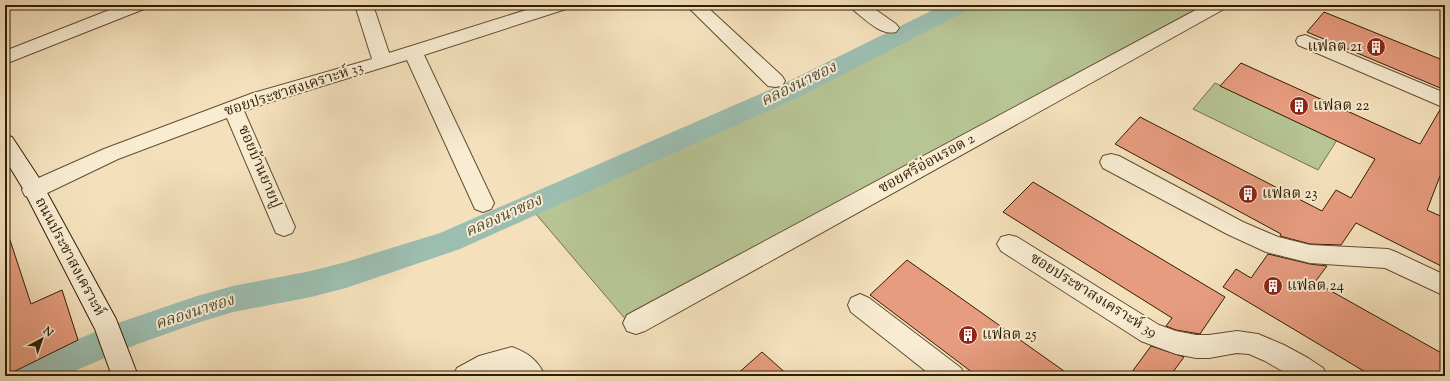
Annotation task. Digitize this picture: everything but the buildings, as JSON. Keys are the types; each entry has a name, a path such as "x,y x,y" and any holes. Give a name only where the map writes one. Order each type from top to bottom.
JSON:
{"street":[{"path":"5,58 138,5"},
{"path":"364,5 382,62"},
{"name":"ซอยประชาสงเคราะห์ 33","path":"33,190 111,154 260,98 382,62 560,5"},
{"path":"695,5 775,81"},
{"path":"858,5 890,28"},
{"name":"ซอยศรีอ่อนรอด 2","path":"636,323 1218,5"},
{"path":"1305,41 1445,102"},
{"path":"413,52 483,202"},
{"name":"ซอยบ้านยายปู","path":"233,108 284,227"},
{"name":"ถนนประชาสงเคราะห์","path":"5,142 33,190 107,327 125,376"},
{"path":"1111,162 1235,228 1274,244 1310,254 1388,259 1445,286"},
{"name":"ซอยประชาสงเคราะห์ 39","path":"1009,244 1150,333 1176,344 1204,347 1224,342 1248,342 1277,353 1314,376"},
{"path":"860,305 952,376"},
{"path":"466,376 488,364 512,359 528,370 532,376"}],"green space":[{"path":"975,5 1206,5 627,321 536,214"},
{"path":"1215,83 1337,140 1318,170 1193,109"}],"waterway":[{"name":"คลองนาซอง","path":"28,376 124,335 197,309 233,299 311,284 346,275 450,241 792,90 960,5"}],"place":[{"name":"แฟลต 21","path":"1376,47"},
{"name":"แฟลต 22","path":"1299,106"},
{"name":"แฟลต 23","path":"1248,194"},
{"name":"แฟลต 24","path":"1273,286"},
{"name":"แฟลต 25","path":"968,335"}]}
